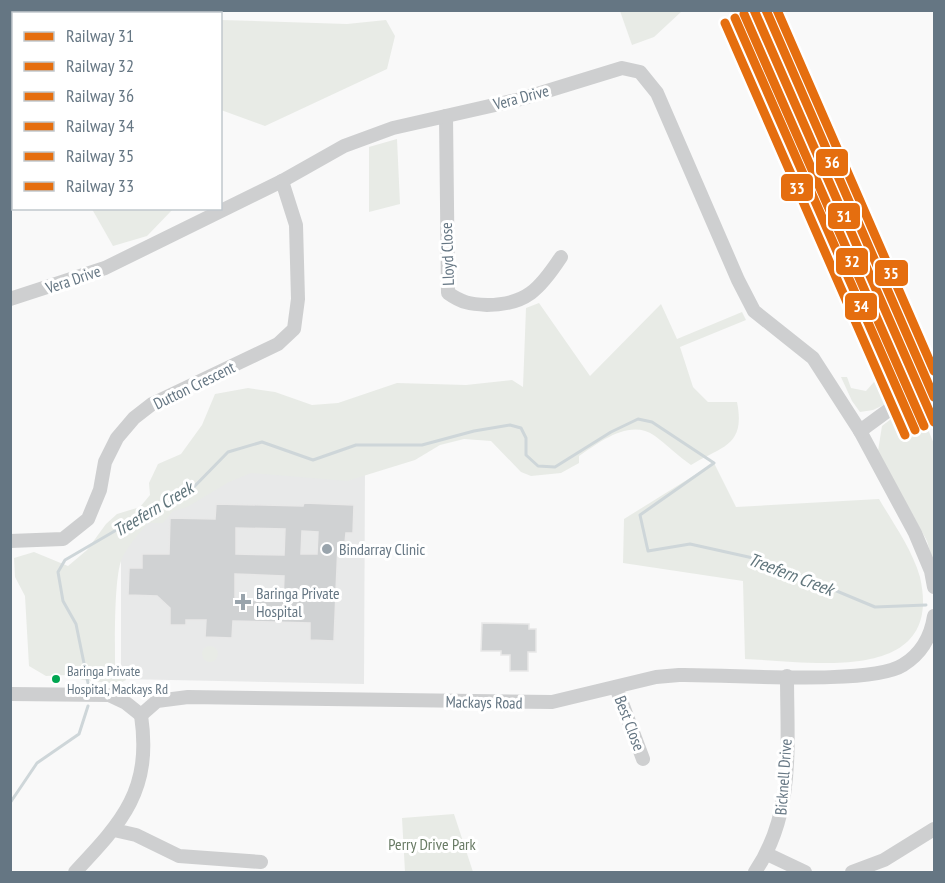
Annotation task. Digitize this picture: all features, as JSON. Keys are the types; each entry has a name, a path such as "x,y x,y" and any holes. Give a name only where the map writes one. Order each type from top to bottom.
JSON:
{"street":[{"name":"Vera Drive","path":"10,300 105,268 282,181 344,146 393,128 521,99 622,68 640,72 657,93 738,280 754,311 813,358 860,431"},
{"name":"Lloyd Close","path":"446,116 448,293 465,304 510,305 528,296 552,271 561,257"},
{"name":"Dutton Crescent","path":"10,541 63,539 88,519 100,490 105,462 117,438 134,418 152,404 278,344 294,329 298,298 296,225 282,181"},
{"path":"934,388 890,409 860,431 924,551 934,586"},
{"name":"Mackays Road","path":"141,715 157,701 188,697 536,702 567,700 656,677 679,675 864,675 902,666 917,654 927,641 934,616"},
{"name":"Bicknell Drive","path":"755,873 777,832 785,794 787,676"},
{"name":"Best Close","path":"616,687 643,759"},
{"path":"10,694 110,695 126,703 141,715 145,742 136,793 114,830 75,873"},
{"path":"852,873 884,860 934,829"},
{"path":"114,830 136,835 179,856 261,862"},
{"path":"767,854 805,873"}],"shaded area":[{"name":"Baringa Private Hospital","path":"222,464 365,467 364,684 121,679 121,526"}],"green space":[{"path":"11,10 51,11 12,12 12,145 10,144"},
{"path":"620,10 682,11 654,37 632,45"},
{"path":"222,20 347,24 386,20 395,36 387,69 265,126 222,110"},
{"path":"397,139 400,204 369,212 369,147"},
{"path":"93,210 172,210 147,236 113,246"},
{"path":"539,303 590,376 661,304 677,339 742,312 746,320 680,347 693,387 708,402 737,402 739,417 734,437 721,449 691,465 655,436 636,430 616,434 606,439 579,456 579,463 561,473 531,476 521,472 491,441 464,439 440,445 415,460 347,481 251,473 229,482 187,507 173,511 163,523 148,523 126,551 121,561 117,583 115,664 125,671 126,680 118,684 83,680 66,675 46,676 29,666 25,596 15,577 14,558 34,552 68,566 87,550 106,524 117,514 140,507 150,495 149,483 158,464 181,454 202,425 215,394 248,388 275,392 312,405 338,403 397,383 466,385 512,380 523,387 526,308"},
{"path":"898,355 915,390 873,410 860,412 841,377 847,377 851,388 866,391"},
{"path":"918,405 934,444 934,566 927,541 878,451 882,426 895,416"},
{"path":"714,463 736,507 879,499 907,546 920,577 922,612 912,636 892,652 866,660 835,663 745,659 743,581 623,563 624,519"},
{"path":"210,646 218,654 210,662 202,654"},
{"name":"Perry Drive Park","path":"454,814 473,872 405,872 402,818"}],"building":[{"path":"304,503 354,505 353,533 346,533 345,543 338,543 334,641 310,640 310,623 233,621 232,638 205,637 206,620 186,620 186,625 170,625 170,608 157,596 128,595 129,568 142,568 142,554 169,554 170,518 215,519 216,504 303,506","holes":["236,528 285,529 284,555 236,554","302,531 318,532 317,554 301,554","235,574 284,576 283,601 235,600"]},
{"path":"482,623 529,624 529,629 536,629 536,652 528,652 528,671 510,671 510,655 501,655 501,651 481,651"}],"waterway":[{"name":"Treefern Creek","path":"88,683 76,624 63,601 58,572 65,560 125,525 188,493 228,452 262,442 313,460 356,445 422,445 474,431 510,425 521,428 526,438 526,455 538,466 555,467 611,432 638,419 652,422 714,463 640,515 648,551 690,544 762,560 875,607 926,605"},
{"name":"Treefern Creek","path":"10,803 37,763 79,734 88,706"}],"rail line":[{"name":"31","path":"754,10 934,422"},
{"name":"36","path":"766,10 934,397"},
{"name":"35","path":"777,10 934,371"},
{"name":"32","path":"744,14 924,426"},
{"name":"34","path":"735,18 915,430"},
{"name":"33","path":"725,23 905,435"}],"place":[{"name":"Bindarray Clinic","path":"327,549"},
{"name":"Baringa Private Hospital","path":"243,602"},
{"name":"Baringa Private Hospital, Mackays Rd","path":"56,679"}]}
